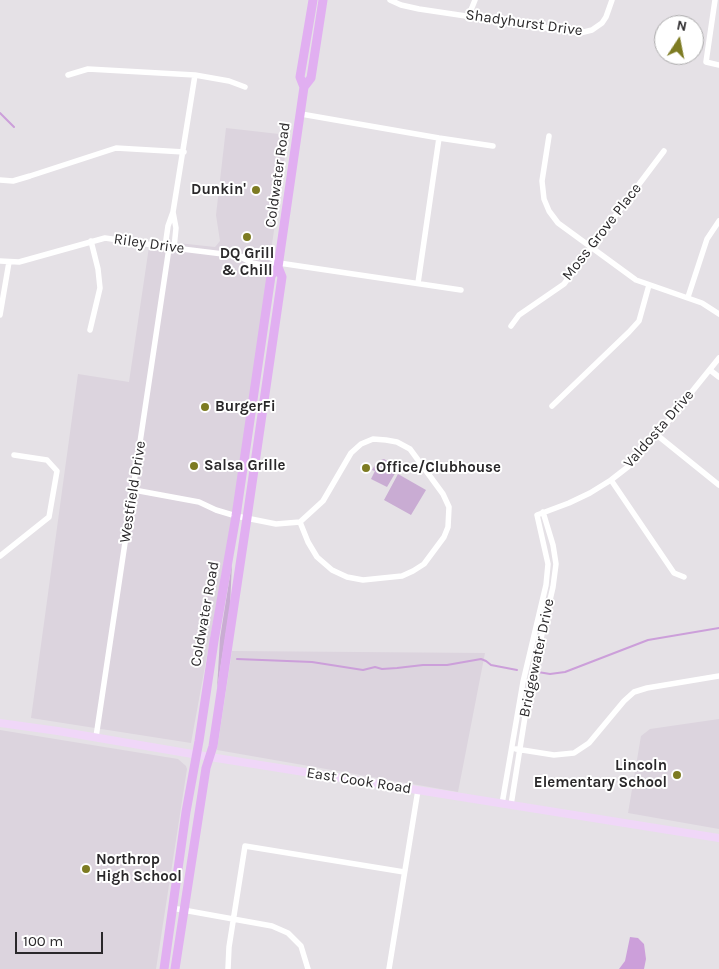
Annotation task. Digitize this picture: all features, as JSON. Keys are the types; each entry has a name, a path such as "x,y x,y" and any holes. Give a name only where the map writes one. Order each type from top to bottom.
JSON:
{"main road":[{"name":"Coldwater Road","path":"176,969 206,768 214,737 282,277 279,265 304,87 300,76 313,0"},
{"name":"Coldwater Road","path":"304,87 311,78 323,0"},
{"name":"Coldwater Road","path":"164,969 185,821 236,516 271,276 279,265"},
{"name":"East Cook Road","path":"0,723 719,838"}],"street":[{"name":"Shadyhurst Drive","path":"390,0 401,5 419,9 580,33 598,27 606,17 612,0"},
{"path":"469,15 475,0"},
{"path":"716,0 706,62 719,65"},
{"path":"68,75 88,69 195,75 228,81 245,87"},
{"name":"Westfield Drive","path":"96,737 169,248 176,228 173,212 195,75"},
{"path":"301,114 493,146"},
{"path":"549,136 542,181 544,199 549,211 558,223 636,280 688,297 719,314"},
{"path":"418,283 439,138"},
{"path":"0,180 13,181 116,148 184,152"},
{"name":"Moss Grove Place","path":"511,326 519,315 564,284 664,151"},
{"path":"688,297 707,239 719,221"},
{"name":"Riley Drive","path":"0,261 19,262 106,238 241,257 255,254 270,257 279,265"},
{"path":"90,330 100,288 98,269 91,241"},
{"name":"Riley Drive","path":"241,257 252,263 268,266 279,265 461,290"},
{"path":"0,315 9,262"},
{"path":"552,406 630,332 639,321 649,285"},
{"name":"Valdosta Drive","path":"540,513 569,503 611,480 629,466 657,435 719,358"},
{"path":"710,370 719,377"},
{"path":"657,435 719,485"},
{"path":"134,490 199,502 236,516 276,524 300,522 323,501 351,453 361,444 373,439 397,442 410,449 443,494 449,507 448,527 444,537 424,564 413,572 402,576 363,580 347,577 332,570 317,557 308,542 300,522"},
{"path":"0,556 49,517 57,471 47,460 14,455"},
{"path":"611,480 674,573 684,577"},
{"name":"Bridgewater Drive","path":"506,804 511,748 523,682 546,585 548,564 540,513"},
{"name":"Bridgewater Drive","path":"506,804 530,685 553,587 556,564 553,545 540,513"},
{"path":"511,748 554,755 574,753 589,743 624,701 634,692 647,688 719,676"},
{"path":"389,969 418,790"},
{"path":"228,969 229,947 245,846 404,872"},
{"path":"172,908 272,926 288,933 301,946 308,969"}],"shaded area":[{"path":"226,128 288,135 231,524 191,743 31,718 78,374 129,382 150,240 215,247 220,241 216,215"},
{"path":"384,459 396,466 397,470 387,487 371,479 375,471 372,470 375,465 378,466 381,460"},
{"path":"398,474 426,490 411,515 384,500"},
{"path":"232,563 230,607 217,689 220,638"},
{"path":"232,651 485,653 458,792 217,750"},
{"name":"Lincoln Elementary School","path":"719,719 719,829 628,813 641,736 650,729"},
{"name":"Northrop High School","path":"0,730 178,759 186,766 156,969 0,969"},
{"path":"630,937 638,938 644,944 646,959 644,969 619,969 625,961"}],"waterway":[{"path":"0,113 14,127"},
{"path":"538,672 550,674 565,672 648,640 719,628"},
{"path":"237,659 312,662 363,670 375,667 382,669 447,665 481,659 491,665 517,670"}],"place":[{"name":"Dunkin'","path":"256,190"},
{"name":"DQ Grill & Chill","path":"247,237"},
{"name":"BurgerFi","path":"205,407"},
{"name":"Salsa Grille","path":"194,466"},
{"name":"Office/Clubhouse","path":"366,468"},
{"name":"Lincoln Elementary School","path":"677,775"},
{"name":"Northrop High School","path":"86,869"}]}
